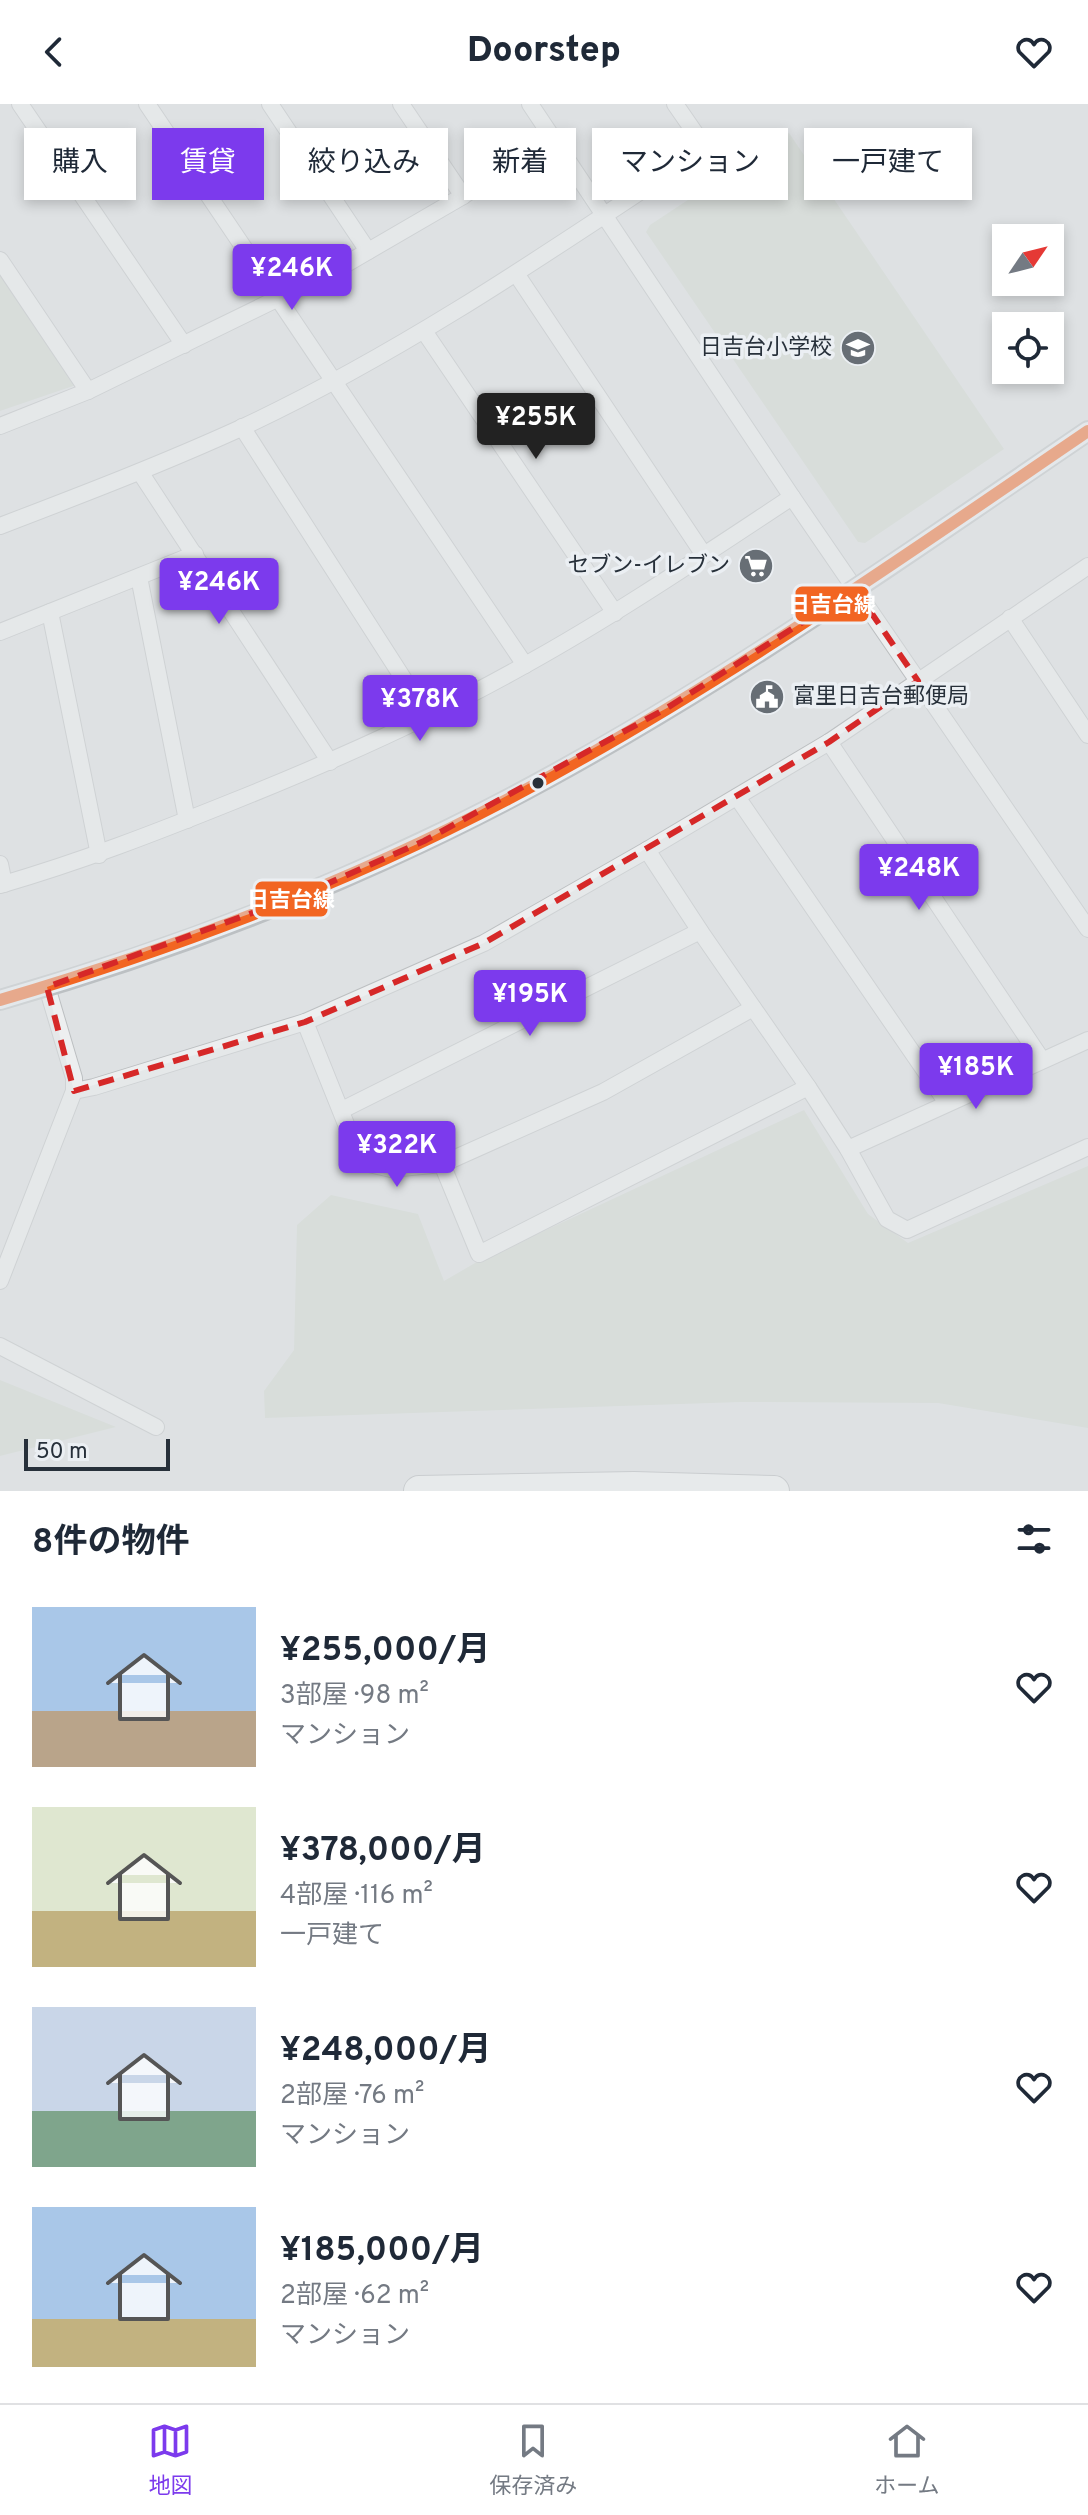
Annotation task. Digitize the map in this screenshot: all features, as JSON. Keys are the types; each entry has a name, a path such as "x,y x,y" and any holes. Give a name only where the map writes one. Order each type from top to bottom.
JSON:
{"highway":[{"path":"419,1491 634,1487 774,1491"}],"street":[{"path":"20,104 184,345"},
{"path":"147,104 525,665"},
{"path":"270,104 368,251"},
{"path":"0,426 88,391 334,271 463,196 401,104"},
{"path":"530,104 546,128"},
{"path":"0,526 140,472 242,427 424,331 517,275 701,151 702,143 675,104"},
{"path":"576,173 792,497 1088,929"},
{"path":"0,260 88,391"},
{"path":"517,275 704,555"},
{"path":"424,331 615,613"},
{"path":"242,427 428,717"},
{"path":"0,1000 175,944 302,895 424,841 547,778 667,708 855,589 1088,431"},
{"path":"140,472 330,762"},
{"path":"0,864 2,885 99,855 330,762 428,717 615,613 792,497"},
{"path":"0,632 195,554"},
{"path":"74,1091 305,1022 484,943 829,742 1088,566"},
{"path":"139,577 187,820"},
{"path":"50,612 99,855"},
{"path":"1010,618 1088,735"},
{"path":"829,742 1042,1060"},
{"path":"737,797 947,1103"},
{"path":"647,850 808,1087 848,1149 887,1219 907,1230 1088,1147"},
{"path":"342,1110 700,931"},
{"path":"0,1281 74,1091 74,1078 47,987"},
{"path":"305,1022 356,1149 369,1164 391,1169 442,1164 603,1092 753,1008"},
{"path":"848,1149 1088,1040"},
{"path":"442,1164 479,1254 808,1087"},
{"path":"0,1346 156,1427"}],"highlighted area":[{"path":"855,589 918,681 829,742 484,943 305,1022 74,1091 47,987 302,895 424,841 667,708"}],"shaded area":[{"path":"788,134 804,155 804,200 835,200 1004,449 865,543 858,542 646,232 650,225 688,200 788,200"},
{"path":"0,273 76,385 0,411"},
{"path":"804,1110 868,1214 908,1243 1088,1166 1088,1428 938,1403 741,1402 265,1418 264,1391 294,1350 297,1225 331,1195 418,1214 444,1281 475,1263"},
{"path":"0,1380 116,1427 0,1456"}],"transit line":[{"name":"日吉台線","path":"0,1000 197,936 261,911 388,858 512,797 661,713 733,668 1088,431"}],"place":[{"name":"日吉台小学校","path":"858,348"},
{"name":"セブン-イレブン","path":"756,566"},
{"name":"富里日吉台郵便局","path":"767,697"}]}
